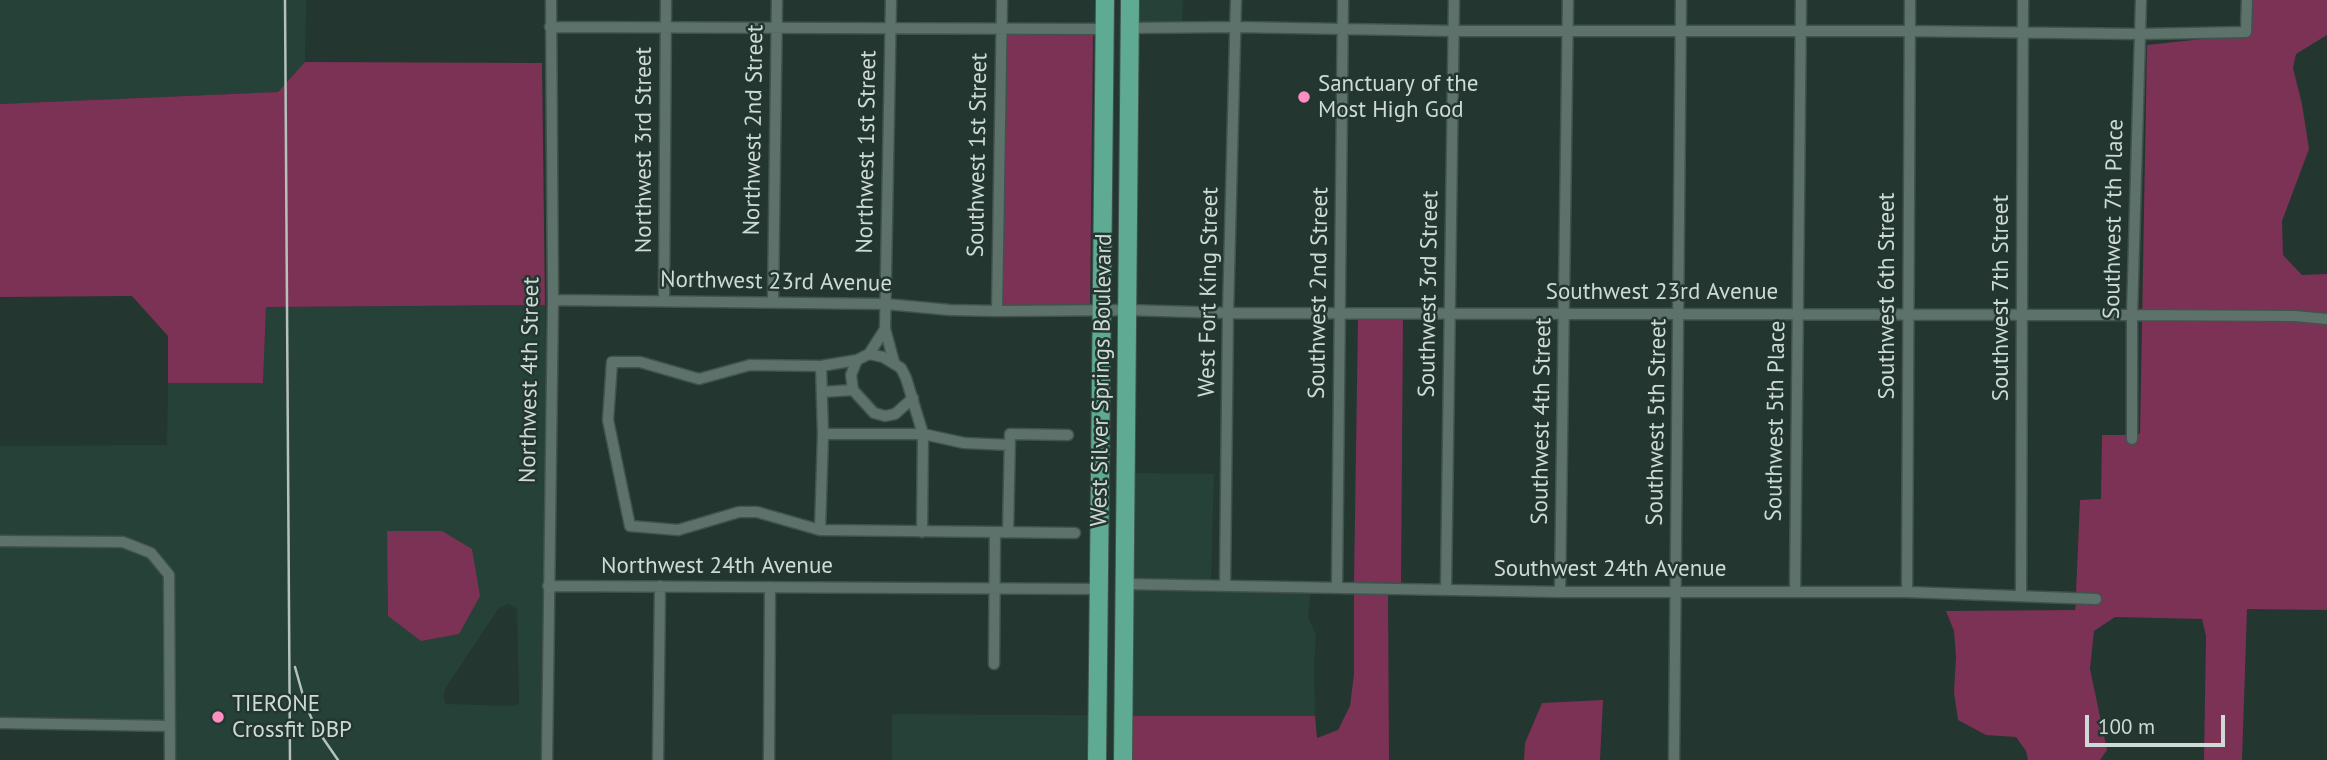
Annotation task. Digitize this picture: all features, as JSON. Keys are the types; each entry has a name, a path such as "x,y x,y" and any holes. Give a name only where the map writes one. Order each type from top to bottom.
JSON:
{"main road":[{"name":"West Silver Springs Boulevard","path":"1097,760 1105,0"},
{"path":"1111,0 1121,23 1130,28"},
{"name":"West Silver Springs Boulevard","path":"1122,760 1130,0"},
{"path":"1104,29 1115,35 1122,50 1121,136 1129,148"},
{"path":"1099,538 1112,579 1124,584"},
{"path":"1098,589 1109,597 1123,628"}],"street":[{"name":"Northwest 4th Street","path":"547,760 553,300 551,0"},
{"name":"Northwest 3rd Street","path":"664,301 666,0"},
{"name":"Northwest 2nd Street","path":"773,302 777,0"},
{"name":"Northwest 1st Street","path":"885,329 891,0"},
{"name":"Southwest 1st Street","path":"997,311 1002,0"},
{"name":"West Fort King Street","path":"1225,585 1228,313 1236,0"},
{"name":"Southwest 2nd Street","path":"1337,586 1343,0"},
{"name":"Southwest 3rd Street","path":"1446,589 1454,0"},
{"name":"Southwest 4th Street","path":"1560,592 1568,0"},
{"name":"Southwest 5th Street","path":"1674,760 1681,0"},
{"name":"Southwest 5th Place","path":"1795,591 1801,0"},
{"name":"Southwest 6th Street","path":"1906,592 1910,0"},
{"name":"Southwest 7th Street","path":"2021,595 2023,0"},
{"name":"Southwest 7th Place","path":"2132,439 2141,0"},
{"path":"1130,28 2139,34 2246,32 2247,0"},
{"path":"550,27 1104,29"},
{"name":"Northwest 23rd Avenue","path":"553,300 886,304 997,311"},
{"name":"Southwest 23rd Avenue","path":"997,311 2133,315 2295,316 2327,319"},
{"path":"885,329 869,354 857,360 821,366 750,365 699,379 640,362 612,362 608,420 630,526 678,530 738,512 757,512 820,530 1075,533"},
{"path":"885,329 894,362"},
{"path":"869,354 883,356 901,368 913,398 923,434 922,532"},
{"path":"857,360 851,375 853,390 874,413 885,416 895,414 913,398"},
{"path":"820,530 823,434 821,366"},
{"path":"822,392 853,390"},
{"path":"823,434 923,434 964,443 1010,445"},
{"path":"1008,533 1010,434 1068,435"},
{"path":"994,664 996,532"},
{"path":"0,541 123,542 151,553 169,575 170,760"},
{"name":"Southwest 24th Avenue","path":"1124,584 1560,592 1906,592 2096,599"},
{"name":"Northwest 24th Avenue","path":"548,586 994,589"},
{"path":"657,760 660,586"},
{"path":"769,760 770,587"},
{"path":"994,589 1098,589"},
{"path":"0,723 170,726"}],"shaded area":[{"path":"0,0 306,0 305,62 278,92 0,104"},
{"path":"1136,0 1183,0 1182,28 1136,25"},
{"path":"2251,0 2327,0 2327,35 2296,54 2293,68 2309,149 2282,221 2283,255 2302,275 2327,274 2327,610 2247,609 2242,760 2204,760 2206,636 2202,619 2115,617 2094,631 2090,669 2107,750 2100,760 2028,760 2026,751 2016,737 1986,735 1958,720 1954,692 1954,631 1946,611 2075,610 2076,603 2101,603 2101,594 2076,593 2080,500 2101,499 2102,435 2127,435 2127,443 2137,443 2140,434 2147,45 2249,34"},
{"path":"1007,33 1093,33 1090,306 1002,308"},
{"path":"305,62 542,63 545,305 266,307 263,383 168,383 168,336 132,296 0,297 0,104 278,92"},
{"path":"545,305 547,378 542,760 175,760 175,575 158,551 152,547 0,536 0,446 167,445 168,383 263,383 266,307","holes":["508,604 517,609 519,704 446,704 443,696 447,686 498,609"]},
{"path":"1403,317 1401,583 1354,582 1358,318"},
{"path":"1133,473 1214,474 1211,580 1133,580"},
{"path":"387,531 442,531 472,549 480,596 459,634 421,641 388,616"},
{"path":"0,546 122,546 148,557 164,576 164,721 0,718"},
{"path":"1133,589 1311,591 1308,617 1316,635 1315,716 1132,716"},
{"path":"1354,592 1388,593 1389,760 1132,760 1132,716 1315,716 1317,738 1338,730 1350,706 1354,674"},
{"path":"1603,700 1600,760 1524,760 1525,743 1542,703"},
{"path":"892,714 1088,715 1088,760 892,760"}],"railway":[{"path":"285,0 290,760"},
{"path":"295,667 306,706 316,728 338,760"}],"place":[{"name":"Sanctuary of the Most High God","path":"1304,97"},
{"name":"TIERONE Crossfit DBP","path":"218,717"}]}
